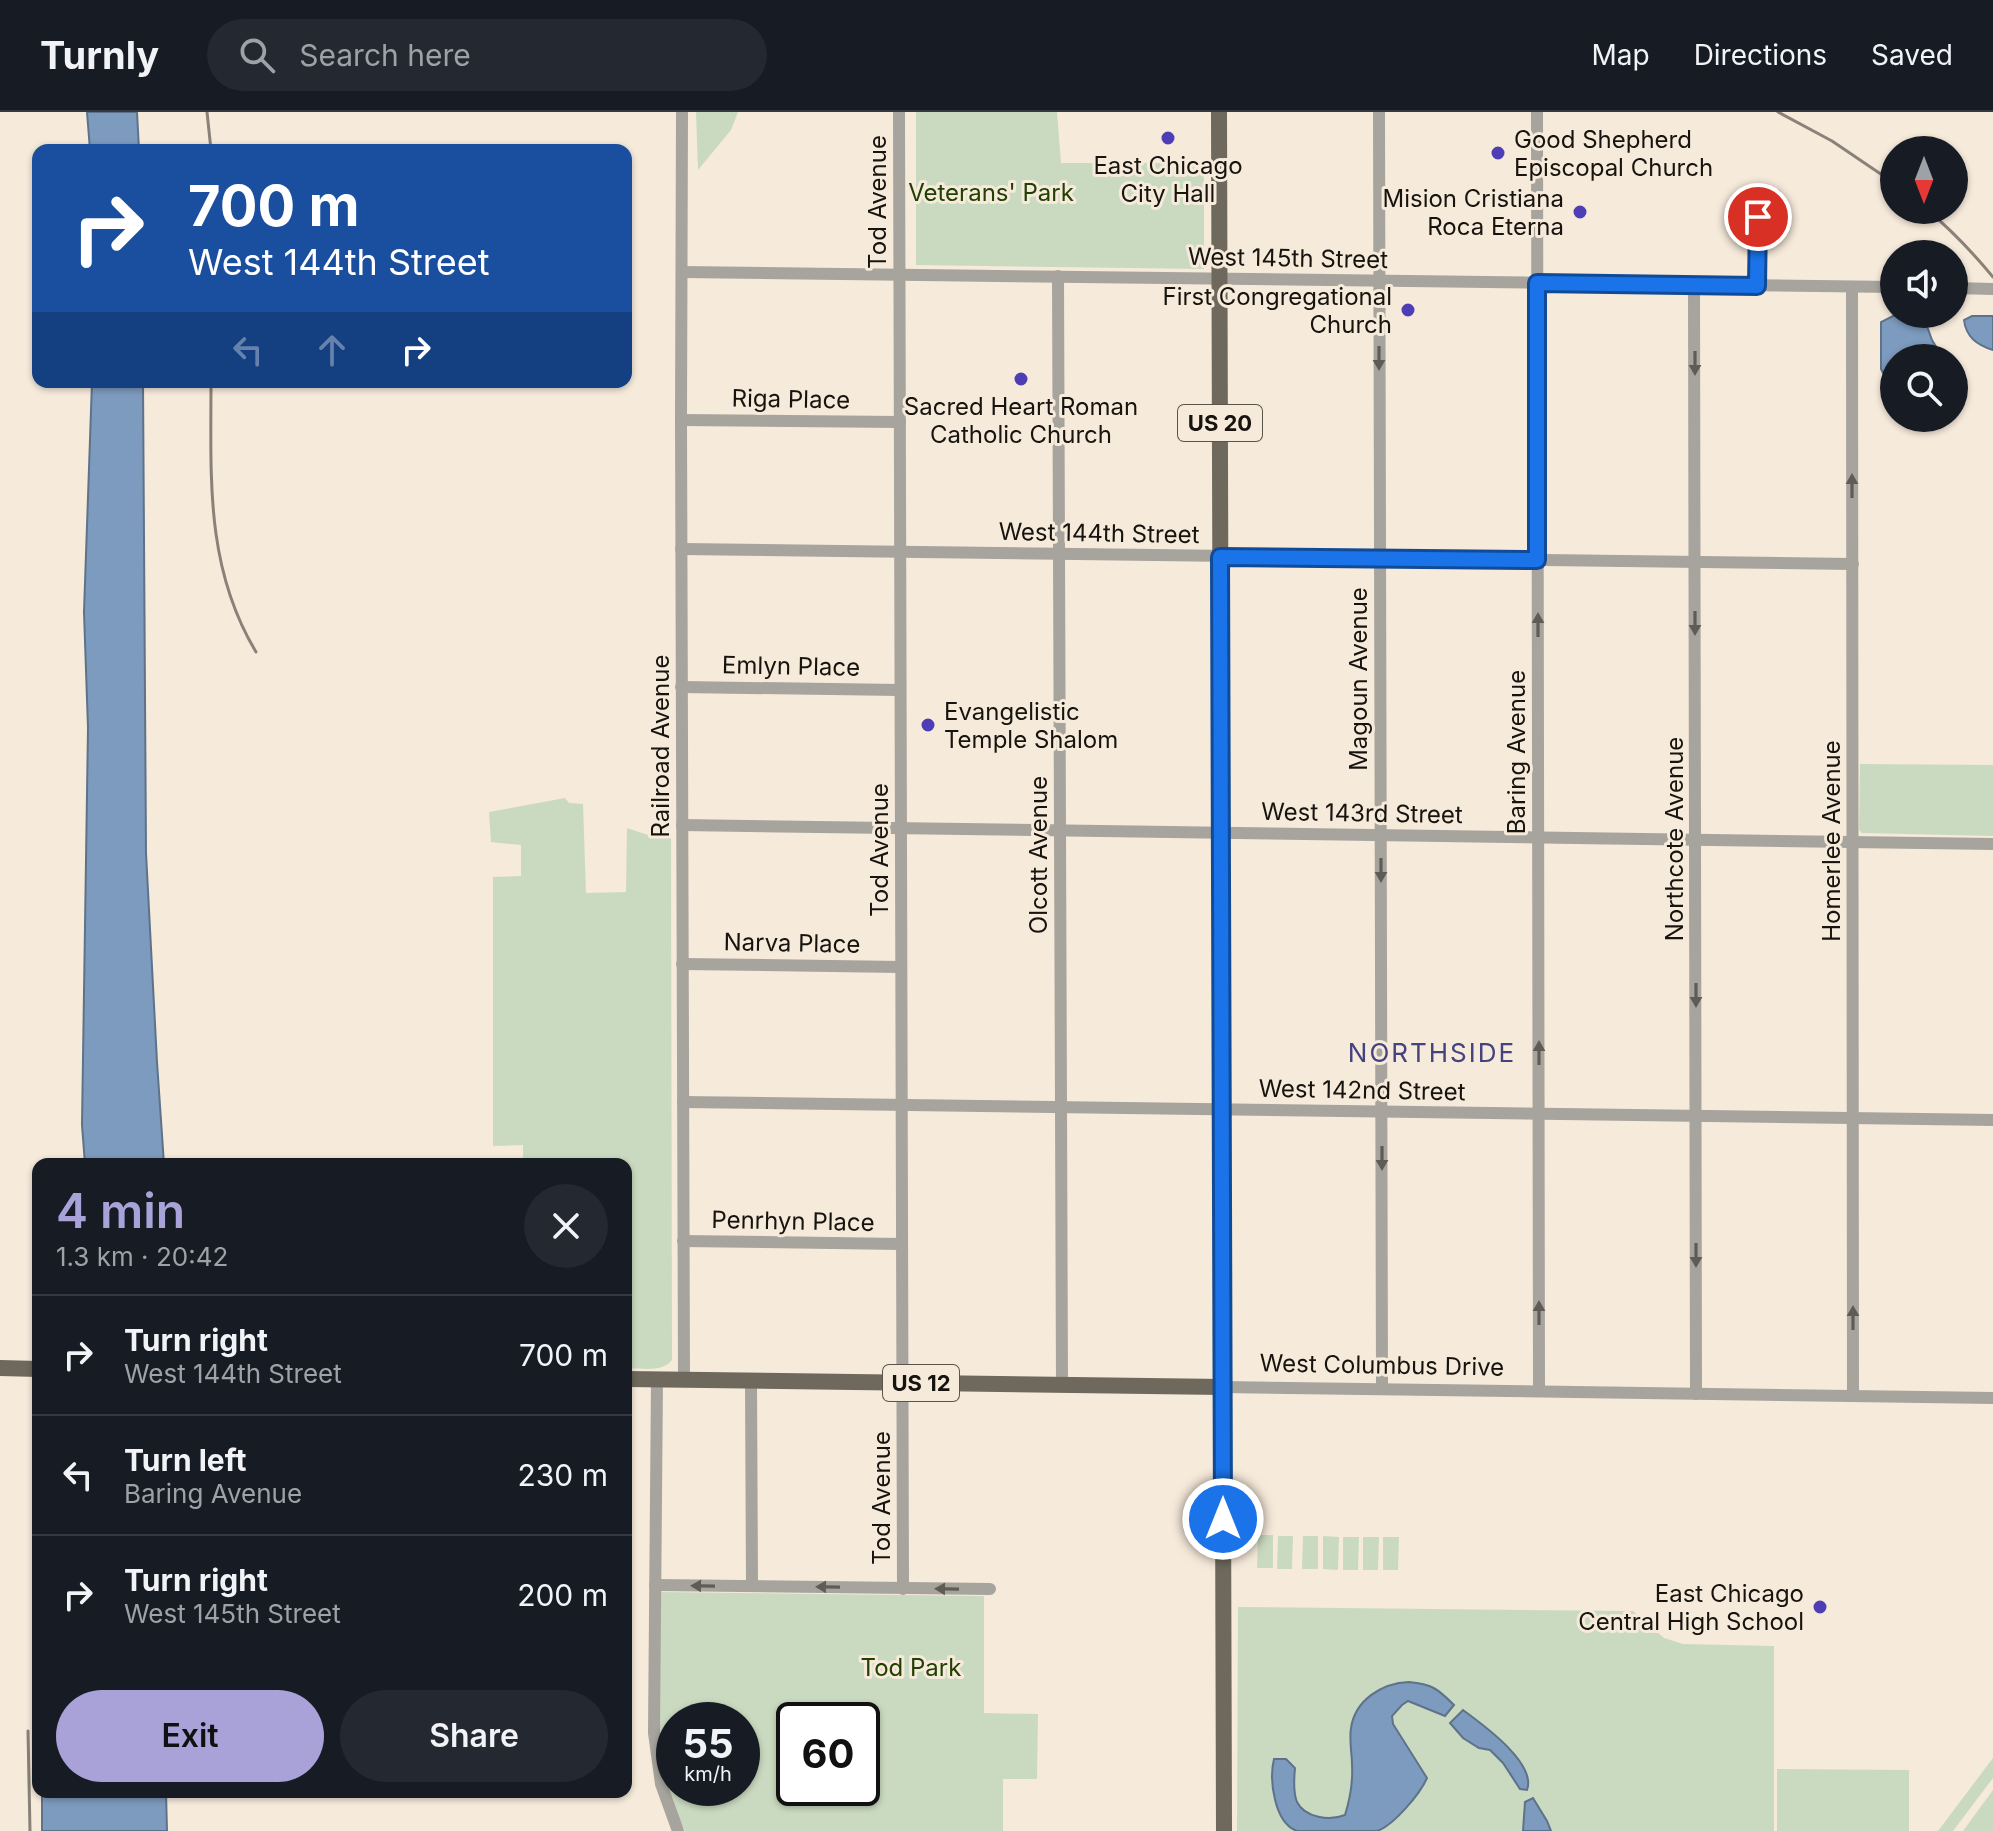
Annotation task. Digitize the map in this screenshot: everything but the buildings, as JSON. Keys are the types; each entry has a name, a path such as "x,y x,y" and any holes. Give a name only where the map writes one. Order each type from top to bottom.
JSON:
{"main road":[{"name":"US 20","path":"1219,112 1223,1387"},
{"path":"0,1368 32,1369"},
{"name":"West Columbus Drive","path":"632,1379 1223,1387"},
{"path":"1223,1387 1224,1831"}],"street":[{"name":"Railroad Avenue","path":"682,112 684,1379"},
{"name":"Tod Avenue","path":"899,112 903,1589"},
{"name":"Magoun Avenue","path":"1379,112 1382,1389"},
{"name":"Baring Avenue","path":"1537,112 1539,1391"},
{"path":"1757,286 1758,214 1776,195"},
{"name":"West 145th Street","path":"682,272 1880,287"},
{"name":"Olcott Avenue","path":"1058,276 1062,1385"},
{"name":"Northcote Avenue","path":"1694,285 1696,1394"},
{"name":"Homerlee Avenue","path":"1852,287 1853,1396"},
{"path":"1968,288 1993,289"},
{"name":"Riga Place","path":"681,420 900,422"},
{"name":"West 144th Street","path":"681,549 1853,564"},
{"name":"Emlyn Place","path":"681,687 900,690"},
{"name":"West 143rd Street","path":"682,825 1993,844"},
{"name":"Narva Place","path":"682,964 901,967"},
{"name":"West 142nd Street","path":"683,1102 1993,1120"},
{"name":"Penrhyn Place","path":"683,1241 902,1244"},
{"path":"657,1379 655,1751 665,1798 678,1831"},
{"path":"751,1380 752,1586"},
{"name":"West Columbus Drive","path":"1223,1387 1993,1398"},
{"path":"655,1585 990,1589"}],"green space":[{"path":"696,112 738,112 731,130 698,170"},
{"name":"Veterans' Park","path":"916,112 1057,112 1061,163 1204,163 1204,269 916,265"},
{"path":"1860,764 1993,765 1993,836 1862,833 1859,830"},
{"path":"565,798 569,803 583,804 586,893 626,892 627,828 654,837 671,838 672,1360 663,1367 632,1368 632,1158 523,1158 523,1145 493,1146 493,877 521,876 521,845 491,842 489,812"},
{"path":"1258,1535 1273,1535 1273,1568 1257,1568"},
{"path":"1278,1536 1293,1536 1292,1569 1277,1569"},
{"path":"1303,1536 1318,1536 1318,1569 1302,1569"},
{"path":"1323,1536 1339,1537 1338,1570 1323,1569"},
{"path":"1343,1537 1359,1537 1358,1570 1343,1570"},
{"path":"1363,1537 1379,1537 1378,1570 1363,1570"},
{"path":"1383,1537 1399,1537 1398,1570 1383,1570"},
{"name":"Tod Park","path":"660,1592 984,1596 984,1713 1038,1714 1037,1779 1003,1779 1003,1831 685,1831 673,1806 760,1806 760,1702 660,1702"},
{"path":"1238,1607 1633,1611 1664,1638 1683,1644 1774,1646 1774,1831 1237,1831"},
{"path":"1993,1758 1993,1778 1953,1831 1938,1831"},
{"path":"1777,1769 1909,1770 1909,1831 1777,1831"},
{"path":"1993,1790 1993,1831 1963,1831"}],"water":[{"path":"87,112 137,112 139,144 90,144"},
{"path":"1993,316 1993,350 1970,336 1966,328 1968,318"},
{"path":"1881,328 1928,328 1934,344 1881,344"},
{"path":"92,388 143,388 146,853 164,1158 85,1158 82,1125 88,728 84,612"},
{"path":"1409,1682 1434,1688 1454,1705 1445,1716 1408,1701 1392,1716 1393,1724 1427,1778 1412,1800 1391,1823 1377,1831 1297,1831 1289,1826 1275,1800 1272,1778 1274,1759 1286,1759 1295,1768 1297,1802 1306,1812 1325,1818 1345,1815 1352,1784 1351,1728 1358,1709 1380,1690"},
{"path":"1463,1710 1494,1734 1516,1757 1528,1779 1527,1790 1520,1789 1490,1750 1479,1748 1463,1738 1450,1723"},
{"path":"42,1798 166,1798 167,1831 42,1831"},
{"path":"1533,1798 1551,1831 1523,1831 1525,1802"}],"railway":[{"path":"207,112 210,144"},
{"path":"1778,112 1832,141 1880,174"},
{"path":"1943,224 1993,277"},
{"path":"211,388 212,487 219,554 239,620 256,652"},
{"path":"28,1731 30,1831"}],"place":[{"name":"East Chicago City Hall","path":"1168,138"},
{"name":"Good Shepherd Episcopal Church","path":"1498,153"},
{"name":"Mision Cristiana Roca Eterna","path":"1580,212"},
{"name":"First Congregational Church","path":"1408,310"},
{"name":"Sacred Heart Roman Catholic Church","path":"1021,379"},
{"name":"Evangelistic Temple Shalom","path":"928,725"},
{"name":"East Chicago Central High School","path":"1820,1607"}],"district":[{"name":"NORTHSIDE","path":"1432,1052"}],"route":[{"path":"1223,1519 1220,557 1537,560 1537,283 1757,286 1758,217"}]}
